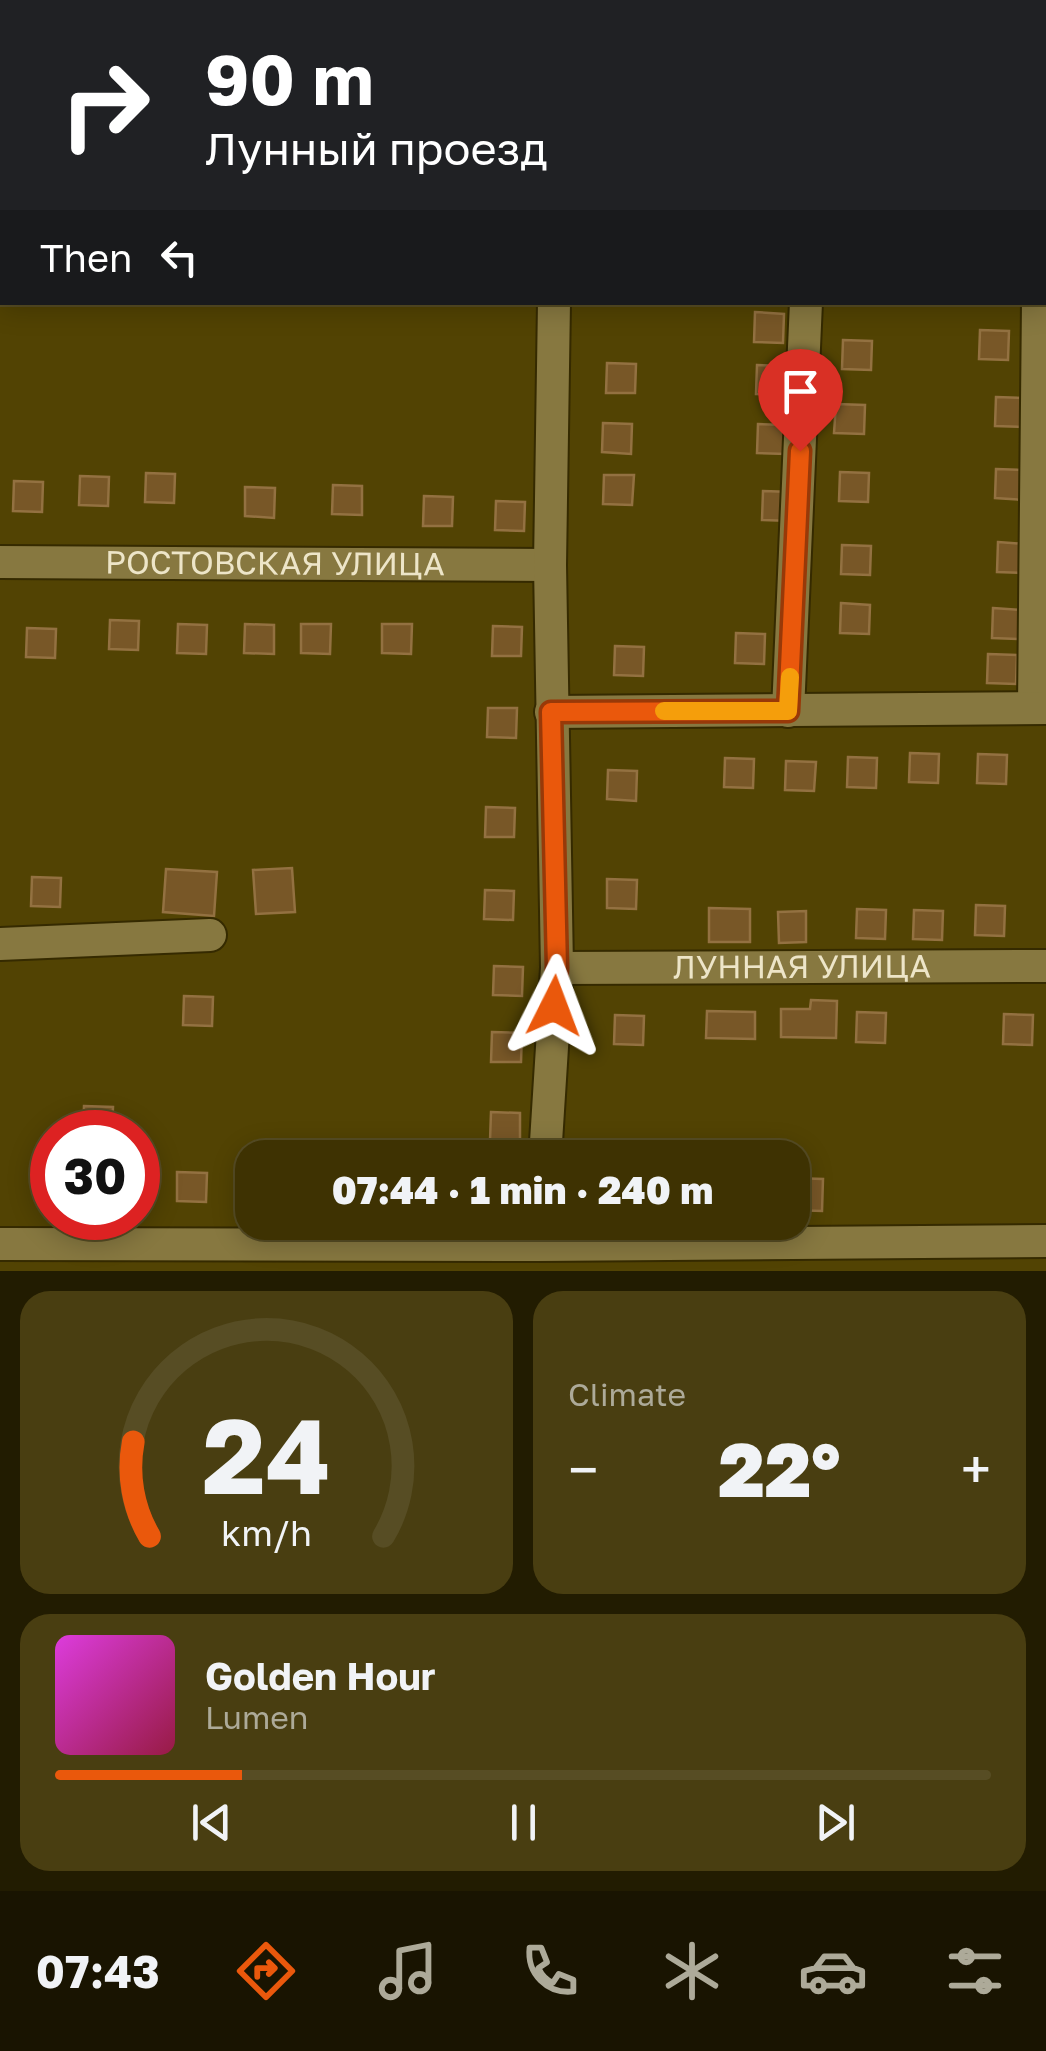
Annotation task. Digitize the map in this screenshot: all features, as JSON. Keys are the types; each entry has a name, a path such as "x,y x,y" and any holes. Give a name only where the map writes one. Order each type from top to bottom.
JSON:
{"street":[{"path":"546,1140 557,968 550,565 554,305"},
{"path":"788,711 806,305"},
{"path":"551,712 1040,708 1038,305"},
{"name":"РОСТОВСКАЯ УЛИЦА","path":"0,562 550,565"},
{"path":"0,944 210,935"},
{"name":"ЛУННАЯ УЛИЦА","path":"557,968 1046,966"},
{"path":"0,1244 540,1246 881,1256 1046,1241"}],"building":[{"path":"755,312 784,314 783,343 754,342"},
{"path":"980,330 1009,331 1008,360 979,359"},
{"path":"843,340 872,341 871,370 842,369"},
{"path":"607,363 636,364 635,393 606,393"},
{"path":"757,365 786,366 785,395 756,394"},
{"path":"996,397 1025,398 1024,427 995,426"},
{"path":"836,404 865,405 864,434 834,433"},
{"path":"603,423 632,424 631,454 602,452"},
{"path":"758,424 787,425 786,454 757,453"},
{"path":"996,469 1025,470 1024,500 995,498"},
{"path":"840,472 869,473 868,502 839,501"},
{"path":"146,473 175,474 174,503 145,502"},
{"path":"604,475 634,475 632,505 603,504"},
{"path":"80,476 109,477 108,506 79,505"},
{"path":"14,481 43,482 42,512 13,511"},
{"path":"333,485 362,486 362,515 332,514"},
{"path":"245,487 275,488 274,518 245,516"},
{"path":"763,491 792,492 791,521 762,520"},
{"path":"424,496 453,497 452,526 423,526"},
{"path":"496,501 525,502 524,531 495,530"},
{"path":"998,542 1027,544 1026,573 997,572"},
{"path":"842,545 871,546 870,575 841,574"},
{"path":"841,603 870,605 869,634 840,633"},
{"path":"993,608 1022,610 1021,639 992,638"},
{"path":"110,620 139,621 138,650 109,649"},
{"path":"178,624 207,625 206,654 177,653"},
{"path":"245,624 274,625 274,654 244,653"},
{"path":"301,624 331,624 330,654 301,653"},
{"path":"382,624 412,624 411,654 382,653"},
{"path":"493,626 522,627 521,656 492,656"},
{"path":"27,628 56,629 55,658 26,657"},
{"path":"736,633 765,634 764,664 735,663"},
{"path":"615,646 644,647 643,676 614,675"},
{"path":"988,654 1017,655 1016,684 987,683"},
{"path":"488,708 517,708 516,738 487,737"},
{"path":"910,753 939,754 938,783 909,782"},
{"path":"978,754 1007,755 1006,784 977,783"},
{"path":"848,757 877,758 876,788 847,787"},
{"path":"725,758 754,759 753,788 724,787"},
{"path":"786,761 816,762 814,791 785,790"},
{"path":"608,770 637,771 636,801 607,799"},
{"path":"486,807 515,808 514,837 485,837"},
{"path":"292,868 295,912 256,914 253,870"},
{"path":"166,869 217,872 214,916 163,912"},
{"path":"32,877 61,878 60,907 31,906"},
{"path":"607,879 637,880 636,909 607,908"},
{"path":"485,890 514,891 513,920 484,919"},
{"path":"976,905 1005,906 1004,936 975,935"},
{"path":"709,908 750,909 750,942 709,942"},
{"path":"857,909 886,910 885,939 856,938"},
{"path":"914,910 943,911 942,940 913,939"},
{"path":"806,911 806,942 779,943 778,912"},
{"path":"494,966 523,967 522,996 493,995"},
{"path":"184,996 213,997 212,1026 183,1025"},
{"path":"811,1000 837,1001 836,1038 781,1037 781,1009 810,1009"},
{"path":"707,1011 755,1012 755,1039 706,1038"},
{"path":"857,1012 886,1013 885,1043 856,1042"},
{"path":"1004,1014 1033,1015 1032,1045 1003,1044"},
{"path":"615,1015 644,1016 643,1045 614,1044"},
{"path":"492,1032 522,1033 521,1062 491,1062"},
{"path":"84,1106 113,1107 113,1110 84,1110"},
{"path":"491,1112 520,1113 520,1140 490,1140"},
{"path":"177,1172 207,1173 206,1202 177,1201"},
{"path":"810,1179 823,1179 822,1211 810,1211"}],"slow traffic":[{"path":"664,711 788,711 790,677"}],"route":[{"path":"554,1006 557,968 551,712 788,711 800,451"}]}
